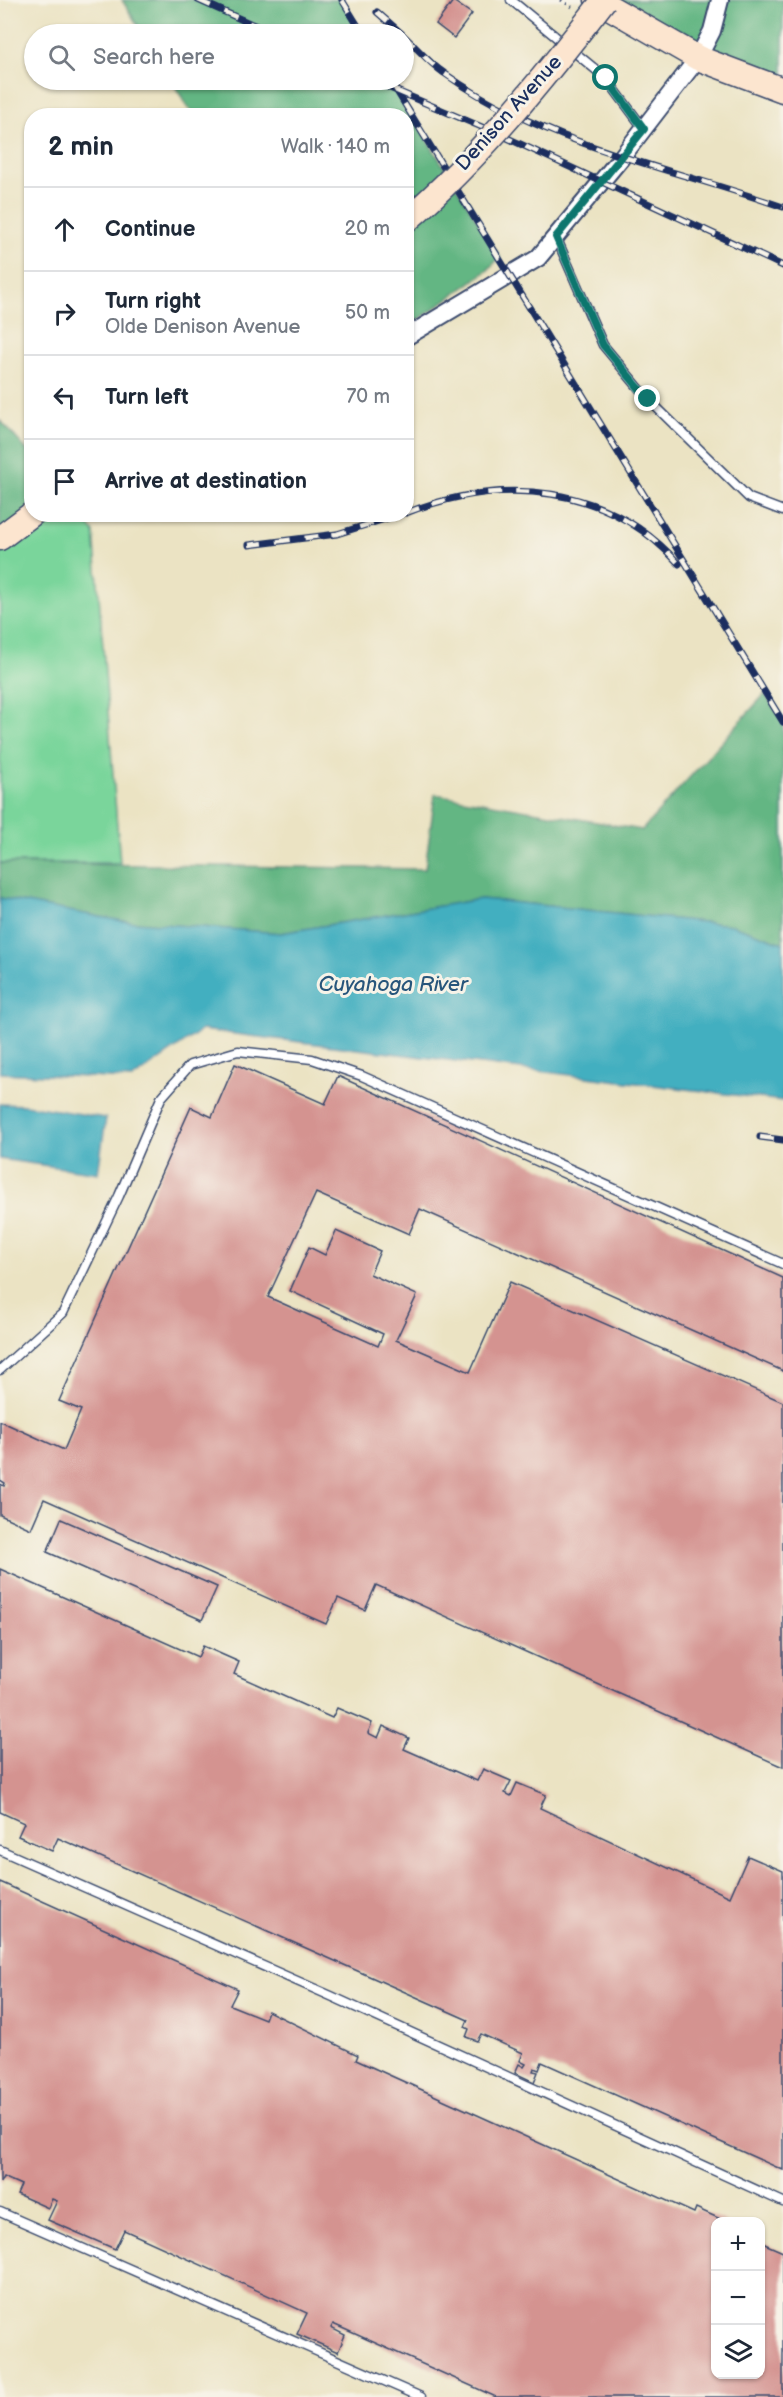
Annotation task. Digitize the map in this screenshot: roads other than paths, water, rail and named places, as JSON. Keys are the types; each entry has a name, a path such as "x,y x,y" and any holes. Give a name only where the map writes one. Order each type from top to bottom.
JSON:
{"main road":[{"path":"597,0 698,58 783,90"},
{"name":"Denison Avenue","path":"414,213 484,144 555,63 604,0"},
{"path":"0,538 24,520"}],"street":[{"path":"414,332 538,258 644,129 698,58 712,31 720,0"}],"lane":[{"path":"511,0 606,78 644,129"},
{"path":"556,237 603,345 648,399 750,498 783,511"},
{"path":"0,1370 63,1313 119,1196 161,1098 190,1065 238,1051 312,1059 362,1076 783,1264"},
{"path":"0,1850 331,1996 783,2202"},
{"path":"0,2212 421,2397"}],"water":[{"name":"Cuyahoga River","path":"0,898 122,921 281,933 481,899 732,925 783,943 783,1101 202,1030 132,1079 0,1073"},
{"path":"0,1104 25,1105 106,1118 98,1173 0,1159"}],"railway":[{"path":"198,0 252,24"},
{"path":"342,0 357,24"},
{"path":"377,12 391,24"},
{"path":"414,46 444,73 483,98 524,119 609,152 783,207"},
{"path":"395,90 503,136 783,266"},
{"path":"396,90 407,108"},
{"path":"414,119 783,722"},
{"path":"414,510 442,501 479,494 516,491 552,494 587,503 620,517 651,537 679,564"},
{"path":"249,545 337,534 375,522"},
{"path":"760,1137 783,1140"}]}
